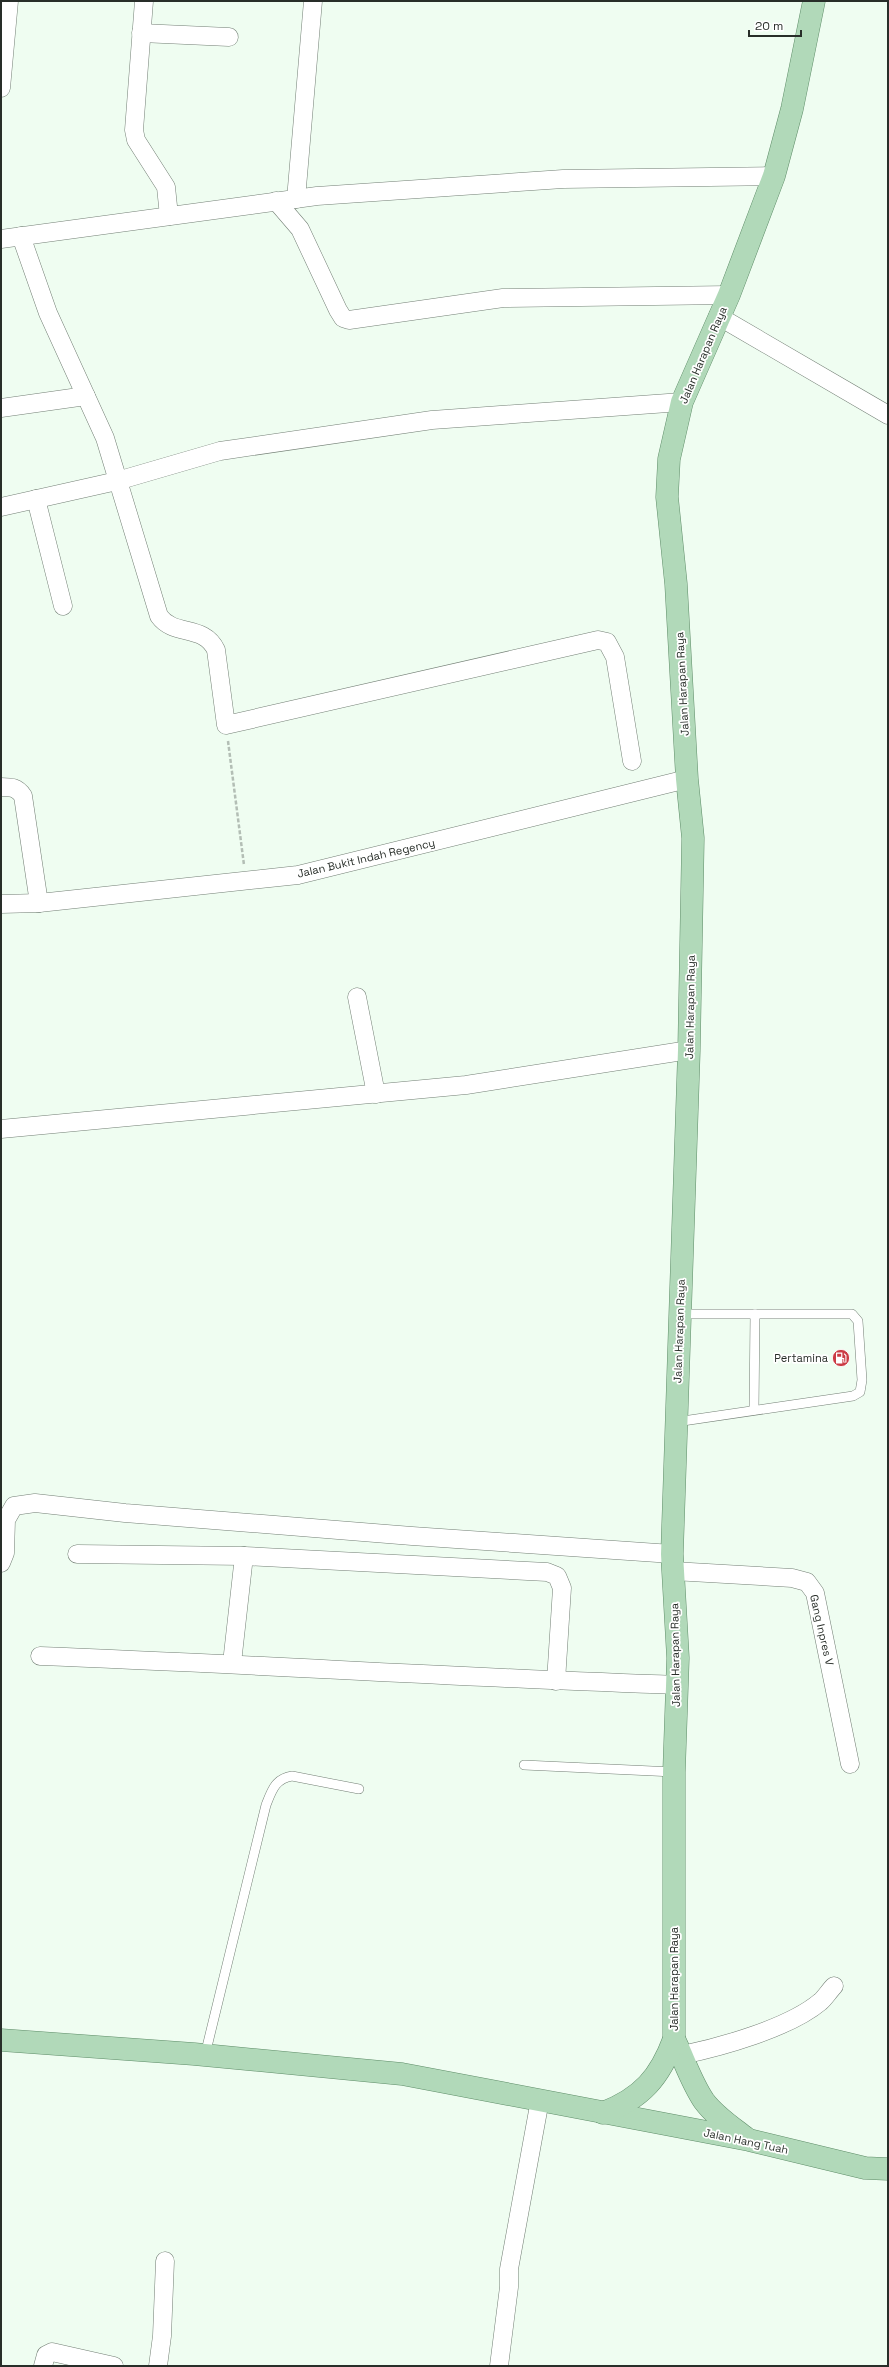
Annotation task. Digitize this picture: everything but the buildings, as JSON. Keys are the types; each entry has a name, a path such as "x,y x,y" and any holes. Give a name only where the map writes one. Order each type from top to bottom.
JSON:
{"main road":[{"name":"Jalan Harapan Raya","path":"678,2047 674,1772 677,1685 672,1562 689,1050 693,838 687,779 676,584 667,497 671,442 682,402 718,316 729,295 774,176 792,109 814,1"},
{"name":"Jalan Hang Tuah","path":"1,2040 205,2055 402,2074 749,2140 865,2168 888,2169"},
{"path":"603,2113 632,2100 645,2090 678,2047 696,2087 705,2102 716,2114 749,2140"}],"street":[{"path":"1,88 9,1"},
{"path":"144,1 134,130 136,140 166,187 169,216"},
{"path":"296,199 313,1"},
{"path":"141,33 229,37"},
{"path":"1,239 296,199 563,179 774,176"},
{"path":"276,201 300,229 338,310 343,318 349,320 503,298 729,295"},
{"path":"21,236 48,313 105,438 159,616 164,623 174,628 194,631 206,636 214,646 226,725 598,640 607,642 615,657 632,762"},
{"path":"718,316 888,415"},
{"path":"1,408 86,396"},
{"path":"1,507 117,481 220,451 425,421 682,402"},
{"path":"36,499 63,606"},
{"name":"Jalan Bukit Indah Regency","path":"1,904 39,903 298,875 687,779"},
{"path":"1,787 12,786 19,790 23,796 39,903"},
{"path":"356,996 376,1094"},
{"path":"1,1129 500,1081 689,1050"},
{"name":"Gang Inpres V","path":"3,1558 6,1520 14,1506 35,1503 126,1513 404,1536 672,1562 792,1578 806,1582 815,1593 850,1764"},
{"path":"77,1554 244,1556 548,1572 557,1576 562,1588 556,1681"},
{"path":"232,1663 244,1556"},
{"path":"40,1656 232,1663 556,1681 677,1685"},
{"path":"678,2047 722,2047 802,2015 821,2002 834,1986"},
{"path":"499,2366 509,2287 509,2269 540,2100"},
{"path":"158,2366 162,2336 165,2261"},
{"path":"43,2366 46,2355 52,2352 114,2366"}],"lane":[{"path":"676,1422 853,1396 860,1392 862,1380 858,1321 856,1316 852,1314 680,1314"},
{"path":"754,1410 755,1314"},
{"path":"524,1765 674,1772"},
{"path":"205,2055 266,1804 275,1783 283,1778 292,1776 359,1789"}],"path":[{"path":"226,725 246,881"}],"place":[{"name":"Pertamina","path":"841,1358"}]}
